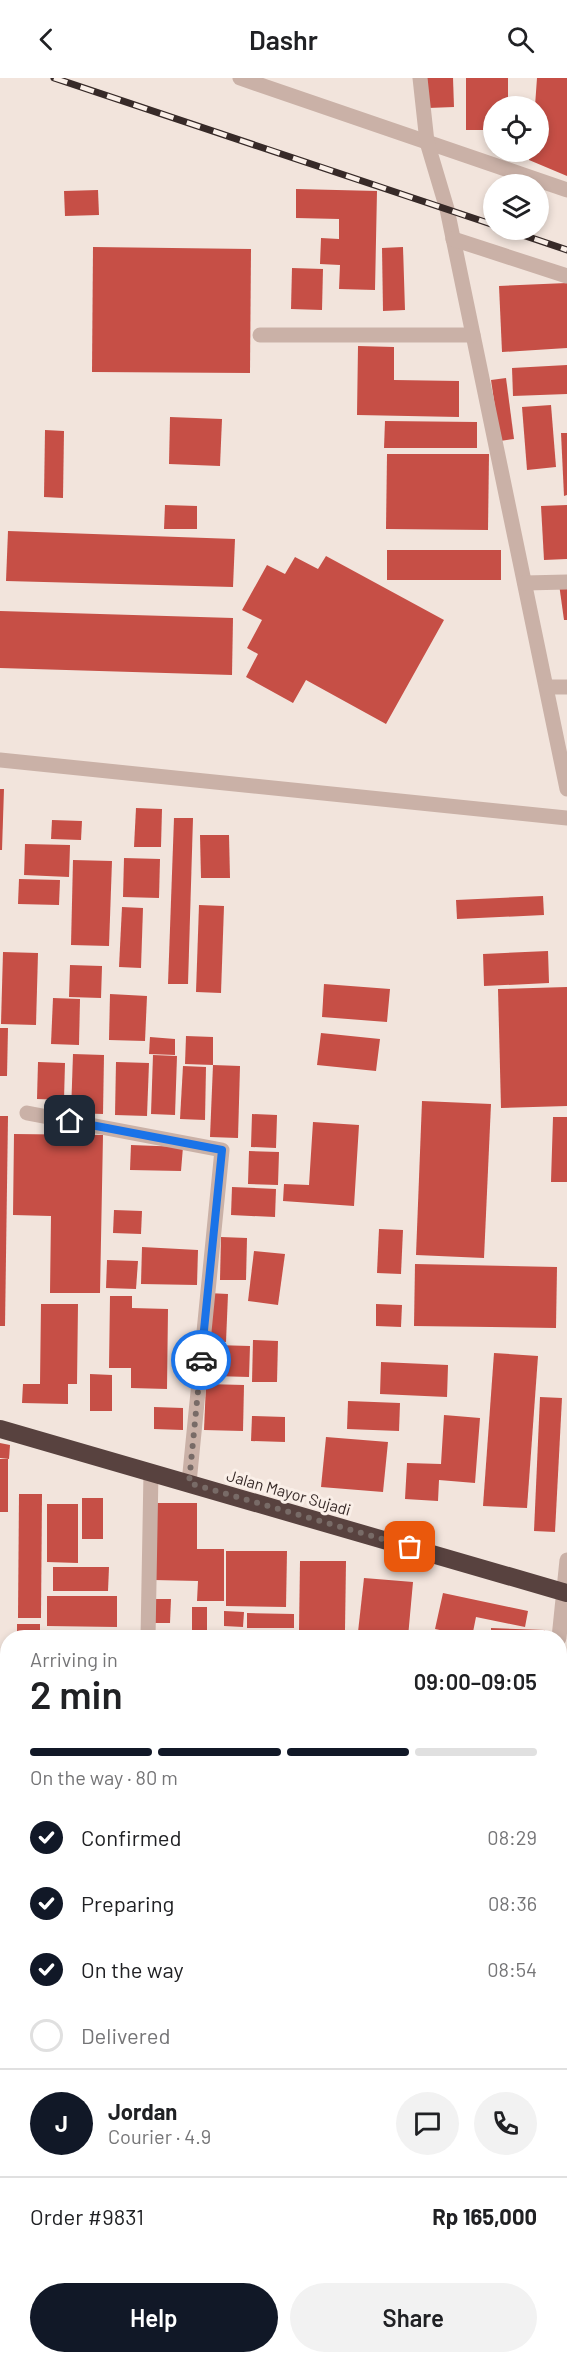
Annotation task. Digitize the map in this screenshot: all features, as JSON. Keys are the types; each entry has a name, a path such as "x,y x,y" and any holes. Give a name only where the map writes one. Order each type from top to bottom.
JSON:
{"highway":[{"name":"Jalan Mayor Sujadi","path":"0,1429 565,1592"}],"street":[{"path":"240,78 567,190"},
{"path":"420,78 427,142 447,209 567,789"},
{"path":"453,239 567,276"},
{"path":"260,334 473,335"},
{"path":"525,583 567,582"},
{"path":"547,687 567,687"},
{"path":"0,759 567,818"},
{"path":"27,1113 222,1150 189,1483"},
{"path":"148,1630 151,1472"},
{"path":"561,1630 567,1560"}],"building":[{"path":"427,78 453,78 454,107 428,108"},
{"path":"466,78 508,78 508,96 483,96 483,130 466,130"},
{"path":"537,78 567,78 567,176 534,162 549,162 549,96 536,96"},
{"path":"296,189 377,191 375,290 339,289 340,265 320,264 321,238 339,239 339,219 296,218"},
{"path":"98,190 99,215 65,216 64,191"},
{"path":"93,247 251,249 250,373 92,372"},
{"path":"403,247 405,310 383,311 382,248"},
{"path":"292,268 323,269 322,310 291,309"},
{"path":"567,283 567,348 502,352 499,286"},
{"path":"358,346 394,347 394,380 459,381 459,417 357,415"},
{"path":"567,365 567,394 513,396 512,368"},
{"path":"506,378 514,439 500,441 491,380"},
{"path":"551,405 556,467 527,470 522,407"},
{"path":"170,417 222,419 220,466 169,464"},
{"path":"385,421 477,422 477,448 384,448"},
{"path":"45,430 64,431 63,498 44,497"},
{"path":"561,433 567,433 567,495 564,496"},
{"path":"387,454 489,454 488,530 386,529"},
{"path":"165,505 197,506 197,529 164,529"},
{"path":"567,505 567,559 544,560 541,506"},
{"path":"8,531 235,539 233,587 6,581"},
{"path":"387,550 501,550 501,580 387,580"},
{"path":"326,556 444,620 386,724 306,680 293,703 246,677 258,654 247,648 262,620 242,610 267,565 285,574 295,557 318,569"},
{"path":"567,583 567,620 564,620 559,584"},
{"path":"0,611 233,618 232,675 0,668"},
{"path":"0,789 4,789 2,850 0,850"},
{"path":"136,808 162,809 161,847 134,847"},
{"path":"174,818 193,818 188,984 168,984"},
{"path":"52,820 82,821 81,840 51,839"},
{"path":"200,835 229,835 230,878 201,878"},
{"path":"25,844 70,845 69,877 24,875"},
{"path":"124,858 160,859 159,898 123,897"},
{"path":"73,860 112,861 109,946 71,945"},
{"path":"19,879 60,880 59,905 18,904"},
{"path":"543,896 544,915 457,919 456,900"},
{"path":"199,905 224,906 221,993 196,992"},
{"path":"122,907 143,908 141,968 119,967"},
{"path":"548,951 549,983 484,986 483,954"},
{"path":"3,952 38,953 36,1025 1,1024"},
{"path":"70,965 102,966 101,998 69,997"},
{"path":"324,984 390,989 387,1022 322,1017"},
{"path":"567,987 567,1106 501,1108 498,989"},
{"path":"110,994 147,996 145,1041 109,1040"},
{"path":"53,998 80,999 79,1045 51,1044"},
{"path":"0,1028 8,1028 7,1076 0,1076"},
{"path":"321,1033 380,1039 376,1071 317,1065"},
{"path":"186,1036 213,1037 213,1065 185,1064"},
{"path":"150,1037 175,1039 175,1055 149,1054"},
{"path":"73,1054 104,1055 103,1114 71,1113"},
{"path":"153,1055 177,1056 175,1115 151,1114"},
{"path":"38,1062 65,1063 64,1100 37,1099"},
{"path":"116,1062 149,1063 147,1116 115,1115"},
{"path":"213,1065 240,1066 238,1138 210,1137"},
{"path":"183,1066 206,1067 205,1120 180,1119"},
{"path":"422,1101 491,1104 484,1258 416,1255"},
{"path":"252,1114 277,1115 276,1148 251,1147"},
{"path":"0,1116 8,1116 5,1326 0,1326"},
{"path":"553,1117 567,1117 567,1182 551,1182"},
{"path":"313,1122 359,1125 354,1206 283,1201 284,1184 309,1185"},
{"path":"14,1134 103,1135 100,1293 50,1293 51,1216 13,1215"},
{"path":"131,1145 183,1147 181,1171 130,1170"},
{"path":"249,1151 279,1152 278,1185 248,1184"},
{"path":"232,1187 276,1189 275,1217 231,1215"},
{"path":"114,1210 142,1211 141,1234 113,1233"},
{"path":"379,1229 403,1230 401,1274 377,1273"},
{"path":"221,1237 247,1238 246,1280 220,1280"},
{"path":"142,1247 198,1250 197,1285 141,1284"},
{"path":"254,1251 285,1254 278,1305 248,1301"},
{"path":"107,1260 138,1261 136,1289 106,1288"},
{"path":"415,1264 557,1267 556,1328 414,1326"},
{"path":"208,1293 228,1294 226,1342 206,1341"},
{"path":"110,1296 132,1296 132,1308 168,1309 167,1389 131,1388 131,1368 109,1368"},
{"path":"41,1304 78,1304 77,1384 68,1384 68,1404 22,1403 23,1384 40,1384"},
{"path":"376,1304 402,1305 401,1327 376,1326"},
{"path":"253,1340 278,1341 277,1382 252,1382"},
{"path":"215,1345 250,1346 249,1377 214,1376"},
{"path":"494,1353 538,1356 527,1508 483,1506"},
{"path":"381,1362 448,1365 447,1397 380,1394"},
{"path":"90,1374 112,1375 112,1411 90,1411"},
{"path":"206,1384 244,1385 243,1431 204,1430"},
{"path":"540,1397 562,1398 555,1532 534,1531"},
{"path":"348,1401 400,1403 399,1431 347,1429"},
{"path":"154,1407 183,1408 183,1430 154,1429"},
{"path":"444,1415 480,1418 475,1483 439,1480 438,1501 405,1499 407,1463 441,1464"},
{"path":"252,1416 285,1417 285,1442 251,1441"},
{"path":"326,1437 388,1442 383,1492 321,1487"},
{"path":"0,1443 10,1445 9,1459 0,1458"},
{"path":"0,1459 8,1459 8,1512 0,1512"},
{"path":"19,1494 42,1494 41,1618 18,1618"},
{"path":"82,1498 103,1498 103,1539 82,1539"},
{"path":"156,1503 197,1503 197,1549 224,1549 224,1601 197,1601 198,1581 154,1580"},
{"path":"47,1504 78,1504 78,1563 47,1562"},
{"path":"226,1551 287,1551 286,1607 226,1606"},
{"path":"300,1561 346,1561 345,1630 299,1630"},
{"path":"53,1567 109,1567 108,1591 53,1591"},
{"path":"364,1578 413,1582 409,1630 358,1630"},
{"path":"443,1593 528,1611 525,1627 476,1617 473,1630 435,1629"},
{"path":"47,1596 117,1596 117,1627 47,1626"},
{"path":"152,1599 171,1599 170,1623 151,1623"},
{"path":"192,1607 207,1607 207,1630 192,1630"},
{"path":"224,1611 244,1612 243,1627 224,1626"},
{"path":"247,1613 294,1614 294,1628 247,1628"},
{"path":"17,1624 40,1624 40,1630 17,1630"},
{"path":"491,1628 545,1630 491,1630"}],"railway":[{"path":"54,78 483,221"},
{"path":"538,240 567,250"}],"way so far":[{"path":"201,1360 189,1483 410,1547"}],"route":[{"path":"70,1121 222,1150 201,1360"}]}
